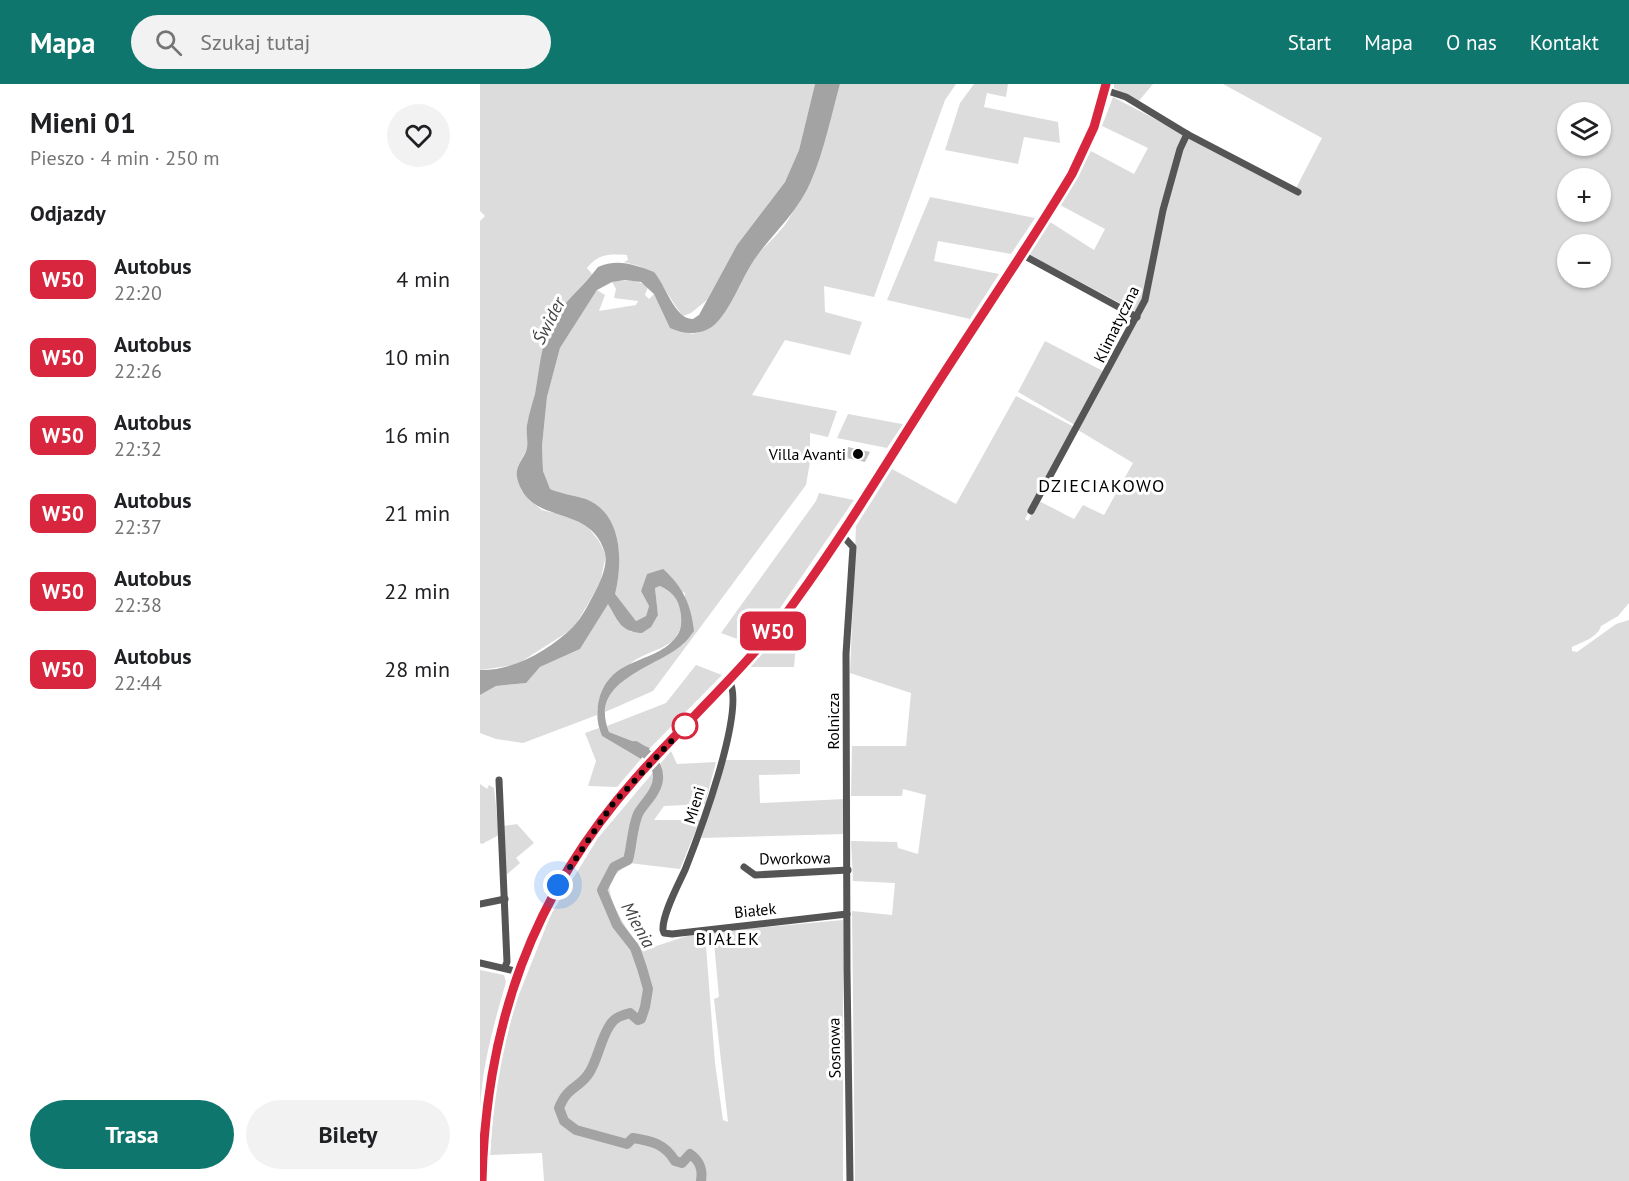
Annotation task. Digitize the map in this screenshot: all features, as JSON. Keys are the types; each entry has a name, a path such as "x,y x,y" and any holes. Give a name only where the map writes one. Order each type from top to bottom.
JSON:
{"main road":[{"path":"482,1181 489,1086 499,1034 519,972 540,920 565,874 612,805 729,680 786,615 841,534 1072,174 1094,127 1106,87"}],"street":[{"path":"1106,87 1187,134 1298,192"},
{"name":"Klimatyczna","path":"1031,511 1137,317 1150,285 1155,243 1176,162 1187,134"},
{"path":"1021,254 1137,317"},
{"name":"Rolnicza","path":"841,534 853,547 846,654 848,914"},
{"name":"Mieni","path":"664,933 662,927 706,814 725,746 733,711 734,690 729,680"},
{"path":"499,780 505,899 507,962 505,967"},
{"name":"Dworkowa","path":"744,867 755,875 848,870"},
{"path":"480,904 505,899"},
{"name":"Białek","path":"664,933 848,914"},
{"name":"Sosnowa","path":"848,914 850,1181"},
{"path":"480,963 519,972"}],"shaded area":[{"path":"480,84 815,84 799,150 785,182 737,245 707,300 691,313 683,316 650,272 624,262 628,260 627,255 609,255 600,257 587,268 592,274 555,316 527,425 527,449 518,466 521,490 542,510 575,518 587,526 599,541 606,555 600,583 575,626 516,665 480,670 480,221 485,216 480,211"},
{"path":"815,84 840,84 816,170 806,192 754,260 719,320 702,331 686,333 675,330 670,328 654,294 641,282 625,280 612,282 597,290 560,348 547,397 542,446 543,471 550,489 586,499 598,506 614,527 619,554 615,594 636,621 646,616 649,606 641,591 647,574 663,569 681,589 691,612 694,631 685,642 670,654 627,678 615,688 607,700 605,715 609,732 650,748 641,759 602,736 598,723 598,709 605,686 613,675 667,646 678,634 681,613 678,602 673,595 660,586 655,588 658,615 651,627 642,633 624,628 608,604 580,649 540,667 526,683 496,686 480,695 480,670 506,667 530,658 553,644 573,627 599,584 606,558 597,537 586,526 533,503 523,493 517,477 517,469 527,448 527,425 544,343 556,315 598,267 605,264 633,265 654,272 681,314 693,319 699,315 737,245 785,182 799,150"},
{"path":"840,84 956,84 945,100 874,297 824,286 825,312 862,322 850,355 785,340 752,395 837,411 828,437 810,433 810,462 806,485 653,691 605,712 608,699 624,679 684,644 685,593 647,574 641,591 649,606 646,616 636,621 614,594 619,554 613,527 607,515 586,499 549,489 543,471 542,446 547,397 560,348 597,290 605,295 599,311 636,305 638,301 614,298 616,289 612,282 631,281 648,287 645,295 649,299 654,294 659,303 692,334 714,323 729,304 754,259 790,217 819,152"},
{"path":"974,84 1008,84 1006,97 987,93 984,107 1058,122 1060,143 1024,137 1018,164 945,150 960,103"},
{"path":"1114,84 1153,84 1138,102 1114,88"},
{"path":"1223,84 1629,84 1629,603 1618,616 1601,626 1593,637 1572,647 1572,651 1577,652 1616,624 1629,620 1629,1181 855,1181 852,911 892,915 895,883 853,881 851,841 897,842 898,848 918,854 926,795 903,789 902,796 851,796 852,746 906,746 911,693 850,673 856,526 892,469 956,504 1016,396 1074,427 1025,519 1028,521 1039,501 1074,519 1083,505 1104,515 1133,463 1078,430 1141,314 1029,255 1050,222 1094,250 1105,229 1060,205 1091,151 1134,174 1148,148 1102,126 1113,97 1294,192 1322,138"},
{"path":"930,197 1035,218 1011,254 938,241 934,261 999,274 970,319 887,300"},
{"path":"1045,341 1103,371 1075,425 1018,392"},
{"path":"848,414 903,424 887,448 837,438"},
{"path":"819,493 854,500 776,614 751,644 721,633 816,501"},
{"path":"660,586 671,593 678,602 681,623 679,633 666,646 639,658 626,667 597,709 597,715 523,743 496,739 480,733 480,695 496,686 525,683 540,667 580,649 608,603 631,632 658,615 655,588"},
{"path":"792,619 798,620 794,667 750,667"},
{"path":"696,665 722,675 650,748 609,732 607,726 666,703"},
{"path":"599,728 602,736 641,759 617,787 588,786 596,761 585,733"},
{"path":"671,751 677,764 716,762 705,804 664,806 654,820 700,820 680,869 629,863 611,880 609,887 614,904 638,946 643,945 644,950 693,934 705,933 715,1063 723,1120 728,1122 714,999 719,997 713,932 843,920 843,1181 544,1181 542,1153 490,1155 495,1087 514,1007 551,914 598,838"},
{"path":"723,760 800,760 800,774 759,775 760,803 845,799 845,834 701,838"},
{"path":"480,784 487,789 489,785 494,788 499,835 482,844 480,843"},
{"path":"517,824 534,843 516,858 520,863 505,876 504,826"},
{"path":"480,970 504,975 506,982 486,1061 480,1110"}],"building":[{"name":"Villa Avanti","path":"848,447 870,452 865,462 846,458"}],"waterway":[{"name":"Mienia","path":"635,746 647,754 655,765 657,784 638,814 628,860 614,867 602,890 617,925 635,948 648,989 645,1007 641,1019 638,1020 630,1013 612,1022 589,1073 566,1095 559,1108 564,1121 576,1130 627,1144 633,1138 652,1142 667,1151 675,1161 682,1163 690,1154 700,1166 701,1181"}],"bus line":[{"name":"W50","path":"482,1181 489,1086 499,1034 529,944 558,885 612,805 760,646 786,615 820,566 1072,174 1094,127 1106,84"}],"place":[{"name":"Villa Avanti","path":"858,454"}],"district":[{"name":"DZIECIAKOWO","path":"1102,486"},
{"name":"BIAŁEK","path":"728,939"}],"route":[{"path":"558,885 612,805 688,723 685,726"}],"water label":[{"name":"Świder","path":"549,321"}]}
